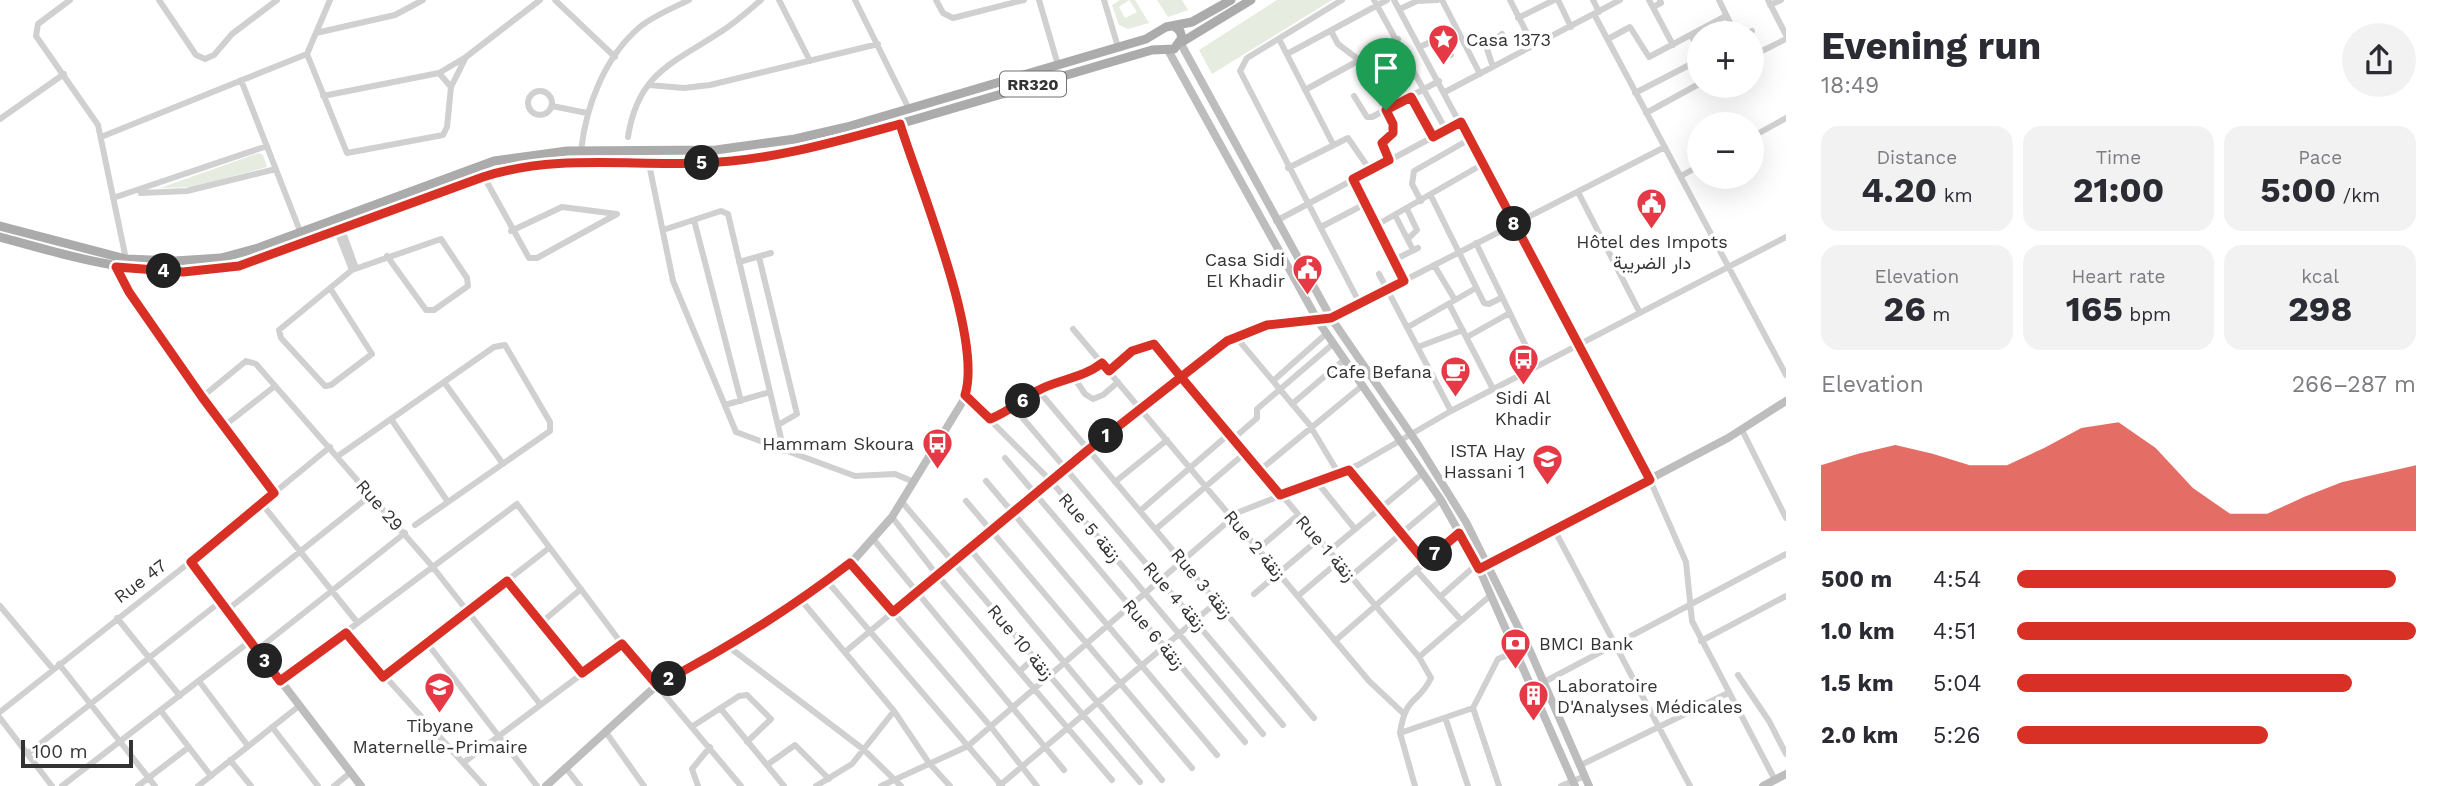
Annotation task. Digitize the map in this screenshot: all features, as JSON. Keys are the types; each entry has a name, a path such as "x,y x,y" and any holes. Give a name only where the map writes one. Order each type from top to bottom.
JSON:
{"main road":[{"name":"RR320","path":"0,226 126,259 175,261 221,258 258,248 494,161 536,153 734,149 832,131 1118,47 1192,22 1231,0"},
{"name":"RR320","path":"0,237 116,267 169,272 220,269 258,260 483,177 548,163 703,163 776,155 900,124 1152,50 1167,49 1251,0"},
{"path":"1174,26 1181,33 1181,43"},
{"path":"1160,32 1159,42 1167,49"}],"street":[{"path":"69,0 38,24 40,45 94,117 101,137 126,259"},
{"path":"159,0 197,55 205,59 214,55 228,37 277,0"},
{"path":"330,0 307,54 345,151 353,153 443,135 447,127 451,87 466,57"},
{"path":"316,33 395,15 423,0"},
{"path":"323,96 439,73 466,57 540,0"},
{"path":"555,0 615,57"},
{"path":"581,151 587,113 595,89 615,57 642,25 689,0"},
{"path":"628,137 634,110 649,85 667,64 722,31 761,0"},
{"path":"779,0 810,61"},
{"path":"855,0 909,110"},
{"path":"936,0 943,13 953,18 1024,0"},
{"path":"1039,0 1058,65"},
{"path":"1104,0 1118,47"},
{"path":"1342,0 1247,58 1240,71 1360,304"},
{"path":"1287,54 1376,3 1387,0"},
{"path":"1395,0 1650,480 1686,562 1688,604 1701,641 1774,780"},
{"path":"1400,9 1417,1 1439,0 1480,74"},
{"path":"1510,0 1533,46"},
{"path":"1518,18 1556,0 1571,27"},
{"path":"1592,0 1635,93 1786,375"},
{"path":"1445,92 1620,0"},
{"path":"1649,0 1674,45"},
{"path":"1653,8 1662,3 1660,0"},
{"path":"1719,0 1729,21"},
{"path":"1764,50 1786,37 1769,3 1781,0"},
{"path":"1376,3 1446,130"},
{"path":"1718,21 1727,16"},
{"path":"1770,25 1778,20"},
{"path":"1608,39 1630,27 1649,57 1687,37"},
{"path":"1420,47 1457,29"},
{"path":"1331,31 1338,44 1359,60 1394,127 1393,133 1382,143 1389,160"},
{"path":"1493,67 1486,46 1502,34"},
{"path":"1441,37 1451,55"},
{"path":"1279,39 1333,144"},
{"path":"1305,90 1398,39"},
{"path":"1181,43 1331,318 1466,522 1544,682 1588,786"},
{"path":"649,85 684,88 710,85 878,44"},
{"path":"1381,48 1433,137"},
{"path":"1167,49 1318,321 1441,500 1478,566 1574,783"},
{"path":"101,137 307,54"},
{"path":"1392,70 1409,60"},
{"path":"1635,93 1687,66"},
{"path":"439,73 451,87"},
{"path":"0,119 64,74"},
{"path":"241,80 300,231"},
{"path":"1354,96 1367,117 1386,110 1439,81"},
{"path":"1646,113 1687,91"},
{"path":"552,106 587,113"},
{"path":"1764,130 1786,118"},
{"path":"1276,221 1461,122"},
{"path":"546,786 604,730 657,685 729,647 801,600 850,563 874,540 892,517 965,395 969,357 960,310 900,124"},
{"path":"1288,167 1350,138 1370,170"},
{"path":"1421,201 1412,184 1414,171 1470,139"},
{"path":"113,198 137,193 267,146"},
{"path":"845,652 1088,450 1236,337 1267,325 1331,318 1665,147"},
{"path":"649,164 675,285 739,435 855,476 894,474 914,482"},
{"path":"1375,226 1483,164"},
{"path":"137,193 187,191 276,169"},
{"path":"1681,176 1687,173"},
{"path":"483,177 511,231 525,254 533,259 615,217 617,213 562,207 511,231"},
{"path":"1353,179 1404,281"},
{"path":"1578,192 1640,313"},
{"path":"1431,195 1485,304 1501,298"},
{"path":"1321,227 1365,204"},
{"path":"1407,209 1417,230 1408,239"},
{"path":"663,230 725,211 784,451"},
{"path":"1392,261 1416,249 1395,215"},
{"path":"694,220 741,401"},
{"path":"339,228 354,269"},
{"path":"881,786 968,746 1162,581 1231,517 1257,503 1349,470 1451,411 1786,237"},
{"path":"330,288 372,354 331,385 325,386 279,332 283,324 354,269 387,256 443,240 467,278 468,286 434,310 426,310 387,256"},
{"path":"1476,243 1508,314 1536,367"},
{"path":"739,262 771,253"},
{"path":"759,257 797,414 778,425"},
{"path":"1434,265 1493,389"},
{"path":"116,267 129,292 202,397 274,493"},
{"path":"1379,274 1451,411"},
{"path":"1408,327 1476,288"},
{"path":"1418,347 1465,333 1508,314"},
{"name":"Rue 2 زنقة","path":"1073,329 1369,681 1403,713"},
{"path":"1273,381 1327,334"},
{"path":"1236,337 1311,428 1339,474"},
{"name":"Rue 1 زنقة","path":"1109,371 1126,355 1149,343 1154,344 1419,657 1431,678 1403,713"},
{"path":"1140,511 1190,467 1257,418 1256,409 1334,343"},
{"path":"338,456 494,347 504,345 550,422 547,434 415,525"},
{"path":"1292,404 1345,359"},
{"name":"Rue 29","path":"202,397 246,361 256,364 405,533 540,704"},
{"path":"990,419 1015,409 1038,390 1075,379 1102,363"},
{"path":"1075,379 1085,394 1093,399 1103,396 1118,382"},
{"path":"444,382 503,464"},
{"path":"1260,470 1363,385"},
{"path":"224,426 275,386"},
{"name":"Rue 3 زنقة","path":"1038,390 1314,718"},
{"path":"725,405 770,392"},
{"name":"Rue 5 زنقة","path":"965,395 1051,481 1263,734"},
{"path":"1440,597 1478,566 1488,564 1555,531 1742,430 1786,401"},
{"name":"Rue 4 زنقة","path":"1015,409 1196,619 1283,725"},
{"path":"391,419 448,502"},
{"path":"1742,430 1786,519"},
{"path":"1115,482 1167,440"},
{"name":"Rue 47","path":"0,712 191,562 330,447"},
{"path":"1156,530 1245,453"},
{"name":"Rue 6 زنقة","path":"1005,458 1245,742"},
{"path":"1349,470 1425,562"},
{"path":"1329,551 1423,473"},
{"path":"986,481 1217,755"},
{"path":"1317,482 1355,529"},
{"path":"227,610 371,495"},
{"path":"1350,576 1441,500"},
{"path":"966,501 1192,768"},
{"name":"Rue 10 زنقة","path":"902,502 1140,782"},
{"path":"262,504 329,591 357,622"},
{"path":"280,681 517,504 622,644 741,786"},
{"path":"1258,549 1298,515"},
{"path":"892,517 937,575 1112,780"},
{"path":"1555,531 1690,786"},
{"path":"257,650 405,533"},
{"path":"1335,641 1459,533"},
{"path":"874,540 1065,770"},
{"path":"1254,594 1319,540"},
{"path":"383,677 549,548"},
{"path":"969,548 1161,780"},
{"path":"1544,682 1786,554"},
{"path":"191,562 249,642 361,786"},
{"path":"1298,596 1338,562"},
{"path":"850,563 991,727 1037,786"},
{"path":"1416,570 1461,621"},
{"path":"507,581 582,673"},
{"path":"827,581 1001,785 1218,601"},
{"path":"542,622 581,590"},
{"path":"1419,657 1491,595"},
{"path":"1701,641 1786,596"},
{"path":"801,600 894,711 929,764 950,786"},
{"path":"27,754 220,602"},
{"path":"0,606 91,705 155,786"},
{"path":"117,618 180,696"},
{"path":"346,633 484,786"},
{"path":"62,786 249,642"},
{"path":"427,643 537,786"},
{"path":"463,763 622,644"},
{"path":"729,647 863,749 901,786"},
{"path":"1400,733 1446,720 1473,708 1498,659 1517,651"},
{"path":"1020,671 1034,658"},
{"path":"1738,675 1784,743 1786,754"},
{"path":"199,681 248,746"},
{"path":"1581,765 1728,693"},
{"path":"693,726 745,695 768,714 771,722 747,742"},
{"path":"198,786 299,706"},
{"path":"1473,708 1499,786"},
{"path":"721,709 784,786"},
{"path":"161,711 211,776"},
{"path":"816,786 852,764 894,711"},
{"path":"1403,713 1400,733 1415,786"},
{"path":"0,718 52,786"},
{"path":"1446,720 1468,786"},
{"path":"272,727 318,786"},
{"path":"604,730 644,786"},
{"path":"767,765 795,746 829,779"},
{"path":"138,786 189,747"},
{"path":"698,786 692,769 710,747"},
{"path":"230,760 251,786"},
{"path":"565,767 580,786"},
{"path":"334,786 351,772"},
{"path":"1762,786 1786,774"},
{"path":"1561,786 1574,783 1585,776"}],"shaded area":[{"path":"1120,0 1129,0 1135,0 1149,23 1128,29 1119,25 1112,5","holes":["1129,0 1137,12 1125,18 1119,7"]},
{"path":"1157,0 1182,0 1188,10 1168,17"},
{"path":"1277,0 1332,0 1212,74 1199,50"},
{"path":"259,153 263,155 267,167 194,187 160,188"}],"place":[{"name":"Casa 1373","path":"1443,66"},
{"name":"Hôtel des Impots دار الضريبة","path":"1652,230"},
{"name":"Casa Sidi El Khadir","path":"1308,296"},
{"name":"Sidi Al Khadir","path":"1523,386"},
{"name":"Cafe Befana","path":"1455,398"},
{"name":"Hammam Skoura","path":"937,470"},
{"name":"ISTA Hay Hassani 1","path":"1548,487"},
{"name":"BMCI Bank","path":"1516,670"},
{"name":"Tibyane Maternelle-Primaire","path":"440,714"},
{"name":"Laboratoire D'Analyses Médicales","path":"1534,722"}],"route":[{"path":"1386,110 1394,127 1393,133 1382,143 1389,160 1353,179 1404,281 1331,318 1267,325 1227,341 1213,350 1181,377 1088,450 893,612 850,563 801,600 729,647 657,685 622,644 582,673 507,581 383,677 346,633 280,681 191,562 274,493 202,397 129,292 116,267 140,271 183,272 239,266 341,227 483,177 520,167 567,162 670,164 732,161 818,147 900,124 960,310 969,357 965,395 990,419 1015,409 1038,390 1075,379 1102,363 1109,371 1132,351 1149,343 1154,344 1166,360 1181,377 1280,495 1349,470 1425,562 1459,533 1479,569 1650,480 1461,122 1433,137 1411,97 1386,110"}]}
